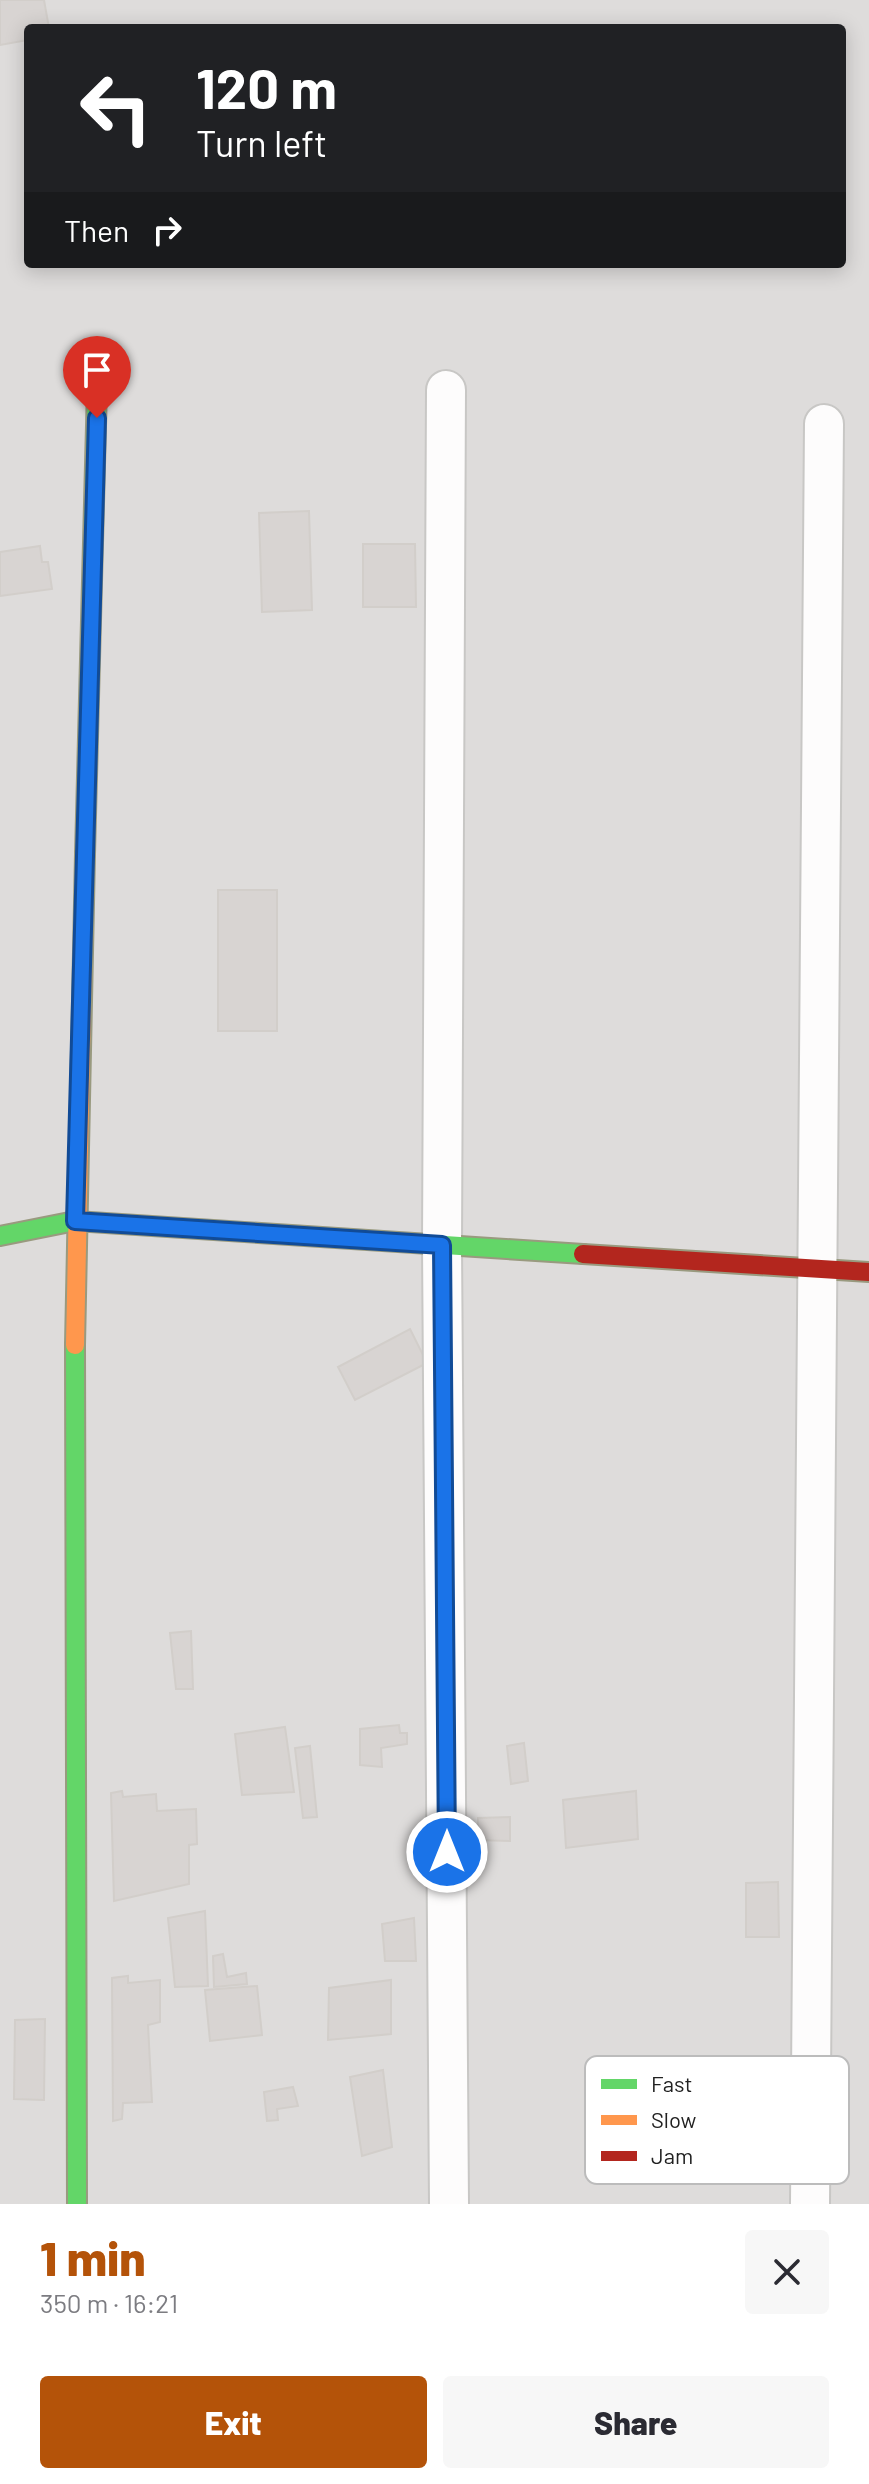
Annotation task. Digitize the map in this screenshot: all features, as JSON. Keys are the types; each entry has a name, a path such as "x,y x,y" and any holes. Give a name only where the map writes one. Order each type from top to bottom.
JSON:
{"street":[{"path":"77,2204 75,1221 97,387"},
{"path":"446,390 442,1245 449,2204"},
{"path":"811,2056 824,424"},
{"path":"0,1236 75,1221 869,1272"},
{"path":"810,2184 810,2204"}],"shaded area":[{"path":"0,0 869,0 869,2204 0,2204"}],"building":[{"path":"0,0 44,0 48,24 24,24 24,41 0,45"},
{"path":"309,511 312,610 262,612 259,513"},
{"path":"363,544 415,544 416,607 363,607"},
{"path":"40,546 42,562 48,562 52,589 0,596 0,552"},
{"path":"218,890 277,890 277,1031 218,1031"},
{"path":"410,1329 427,1363 355,1400 338,1367"},
{"path":"191,1631 193,1689 176,1689 170,1633"},
{"path":"399,1725 400,1733 407,1733 407,1744 381,1748 382,1767 360,1765 360,1729"},
{"path":"285,1727 294,1792 242,1795 235,1734"},
{"path":"524,1743 528,1781 511,1784 507,1746"},
{"path":"310,1746 317,1817 303,1818 295,1748"},
{"path":"122,1791 123,1797 156,1794 157,1811 196,1809 197,1844 189,1845 189,1884 114,1901 111,1793"},
{"path":"636,1791 638,1839 566,1848 563,1800"},
{"path":"510,1817 510,1841 478,1840 478,1818"},
{"path":"778,1882 779,1937 746,1937 746,1883"},
{"path":"205,1911 208,1986 175,1987 168,1918"},
{"path":"414,1918 416,1961 385,1961 382,1924"},
{"path":"223,1954 227,1977 246,1973 247,1984 214,1987 213,1956"},
{"path":"128,1976 128,1983 160,1980 160,2022 148,2025 152,2102 123,2103 122,2119 113,2121 112,1978"},
{"path":"391,1980 391,2034 328,2040 329,1988"},
{"path":"257,1986 262,2035 210,2041 205,1990"},
{"path":"45,2019 44,2100 14,2099 15,2020"},
{"path":"383,2070 392,2147 362,2156 350,2077"},
{"path":"293,2087 298,2106 277,2109 278,2120 267,2121 264,2092"}],"traffic: fast":[{"path":"85,854 97,387"},
{"path":"0,1236 75,1221 583,1254"},
{"path":"75,1345 77,2204"}],"traffic: slow":[{"path":"75,1345 85,854"}],"traffic: jam":[{"path":"583,1254 869,1272"}],"route":[{"path":"97,418 75,1221 442,1245 447,1852"}]}
